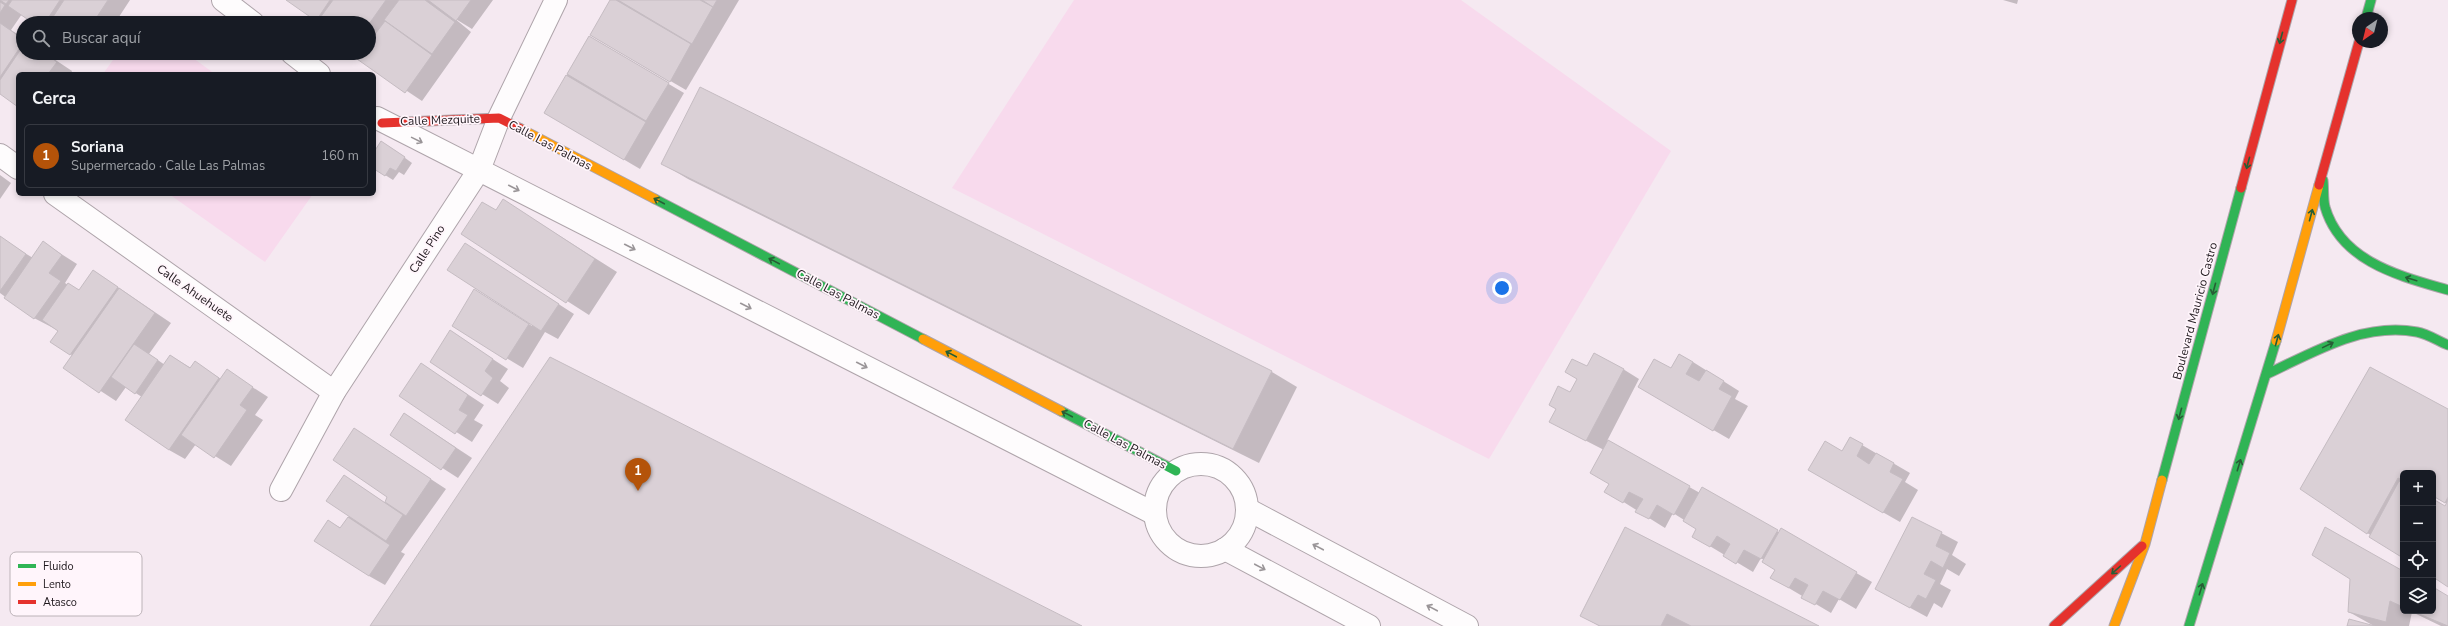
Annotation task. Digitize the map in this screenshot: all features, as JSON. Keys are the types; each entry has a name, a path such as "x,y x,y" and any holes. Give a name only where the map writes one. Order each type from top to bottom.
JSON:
{"main road":[{"name":"Boulevard Mauricio Castro","path":"2114,626 2145,544 2292,0"},
{"path":"2368,12 2371,0"},
{"path":"2189,626 2267,374 2357,48"},
{"name":"Calle Mezquite","path":"378,120 499,118"},
{"name":"Calle Las Palmas","path":"499,118 1176,471"},
{"path":"2326,164 2322,192 2324,208 2329,223 2338,236 2362,258 2376,266 2448,290"},
{"path":"2267,374 2342,338 2384,329 2418,332 2448,345"},
{"path":"2054,626 2145,544"}],"street":[{"path":"223,0 244,16"},
{"name":"Calle Pino","path":"281,490 334,392 479,170 499,118 556,0"},
{"path":"301,60 316,72"},
{"name":"Calle Mezquite","path":"378,120 479,170"},
{"path":"0,155 16,167"},
{"path":"479,170 1155,514"},
{"name":"Calle Ahuehuete","path":"58,196 334,392"},
{"path":"1203,464 1223,469 1234,478 1242,489 1247,509 1245,523 1240,535 1225,549 1206,556 1193,555 1180,551 1165,538 1155,514 1159,489 1176,471 1189,465 1203,464"},
{"path":"1247,509 1467,626"},
{"path":"1225,549 1369,626"}],"shaded area":[{"path":"1074,0 1461,0 1671,151 1489,459 952,188"},
{"path":"113,60 196,60 212,72 104,72"},
{"path":"172,196 312,196 265,262"}],"building":[{"path":"0,0 9,0 6,4"},
{"path":"12,0 60,0 50,16 23,16 8,6"},
{"path":"64,0 108,0 98,16 54,16"},
{"path":"286,0 330,0 319,16 309,16"},
{"path":"333,0 386,0 375,16 321,16"},
{"path":"399,0 425,0 455,22 432,54 384,20"},
{"path":"428,0 471,0 456,21"},
{"path":"610,0 616,0 691,44 670,82 590,35"},
{"path":"618,0 700,0 713,7 692,44"},
{"path":"702,0 717,0 713,7"},
{"path":"0,2 5,5 0,13"},
{"path":"385,21 432,55 405,93 358,60 376,60 376,33"},
{"path":"0,23 16,34 16,53 0,77"},
{"path":"589,36 669,83 646,121 567,74"},
{"path":"16,56 16,60 54,60 57,62 50,72 16,72 16,106 0,94 0,80"},
{"path":"566,75 646,122 624,160 544,113"},
{"path":"700,87 1272,371 1233,449 661,164"},
{"path":"381,141 405,157 396,171 390,168 385,176 376,170 376,149"},
{"path":"503,199 595,259 566,303 461,234 482,202 496,210"},
{"path":"0,236 26,254 0,291"},
{"path":"43,241 62,255 49,273 61,281 34,319 4,298"},
{"path":"465,243 559,304 541,331 447,270"},
{"path":"93,270 118,287 70,355 50,342 58,331 42,320 68,283 79,290"},
{"path":"119,288 155,313 99,393 63,368"},
{"path":"474,289 529,324 506,360 452,326"},
{"path":"450,330 493,359 485,371 493,378 481,396 430,362"},
{"path":"134,344 158,360 135,394 111,377"},
{"path":"1594,353 1624,369 1586,441 1549,422 1556,409 1549,405 1558,386 1570,392 1577,379 1565,372 1572,359 1587,366"},
{"path":"1679,354 1693,362 1686,374 1699,381 1706,370 1724,381 1719,389 1732,396 1713,431 1638,387 1654,359 1671,368"},
{"path":"170,355 190,368 195,361 219,378 169,450 125,420"},
{"path":"550,357 1082,626 370,626"},
{"path":"421,363 468,395 459,410 468,415 455,434 399,396"},
{"path":"2370,367 2448,409 2448,497 2445,503 2436,498 2436,470 2400,470 2400,479 2398,478 2367,534 2300,489"},
{"path":"227,369 253,387 240,405 247,410 214,458 181,435"},
{"path":"404,413 456,448 441,470 390,435"},
{"path":"354,428 431,479 406,516 385,502 387,497 333,460"},
{"path":"1850,437 1863,444 1857,456 1869,464 1876,453 1894,463 1890,472 1903,479 1883,513 1808,470 1825,441 1842,451"},
{"path":"1608,440 1690,486 1674,515 1657,505 1649,519 1635,512 1643,499 1629,492 1623,503 1604,492 1609,484 1590,473"},
{"path":"344,475 403,515 386,541 326,501"},
{"path":"2399,481 2400,482 2400,556 2369,537"},
{"path":"1702,487 1778,530 1761,559 1744,550 1736,564 1723,556 1730,544 1717,536 1710,547 1692,537 1696,529 1683,521"},
{"path":"2448,500 2448,587 2436,579 2436,501 2445,506"},
{"path":"348,517 390,545 369,576 314,541 328,520 340,528"},
{"path":"1912,517 1942,532 1936,546 1950,553 1943,568 1931,561 1924,574 1936,580 1926,599 1918,595 1910,608 1875,589"},
{"path":"1625,527 1819,626 1691,626 1667,614 1661,626 1600,626 1580,616"},
{"path":"2325,527 2400,569 2400,606 2390,601 2386,622 2348,612 2350,579 2312,555"},
{"path":"1781,528 1857,572 1840,600 1823,591 1815,605 1801,598 1808,585 1795,578 1789,588 1770,578 1775,570 1762,562"},
{"path":"2436,589 2448,596 2448,626 2419,614 2436,614"},
{"path":"2349,619 2375,626 2347,626"}],"traffic: fast":[{"path":"2368,12 2371,0"},
{"path":"2323,180 2325,207 2333,226 2344,241 2358,254 2374,264 2392,272 2448,290"},
{"path":"2162,480 2241,188"},
{"path":"655,199 923,339"},
{"path":"2267,374 2321,348 2358,335 2377,331 2397,330 2417,332 2448,345"},
{"path":"2189,626 2276,341"},
{"path":"1061,411 1176,471"}],"traffic: slow":[{"path":"521,129 655,199"},
{"path":"2276,341 2319,185"},
{"path":"923,339 1061,411"},
{"path":"2114,626 2145,544 2162,480"}],"traffic: jam":[{"path":"2241,188 2292,0"},
{"path":"2319,185 2357,48"},
{"path":"382,123 499,118 521,129"},
{"path":"2054,626 2142,546"}],"place":[{"name":"Soriana","path":"638,491"}]}
